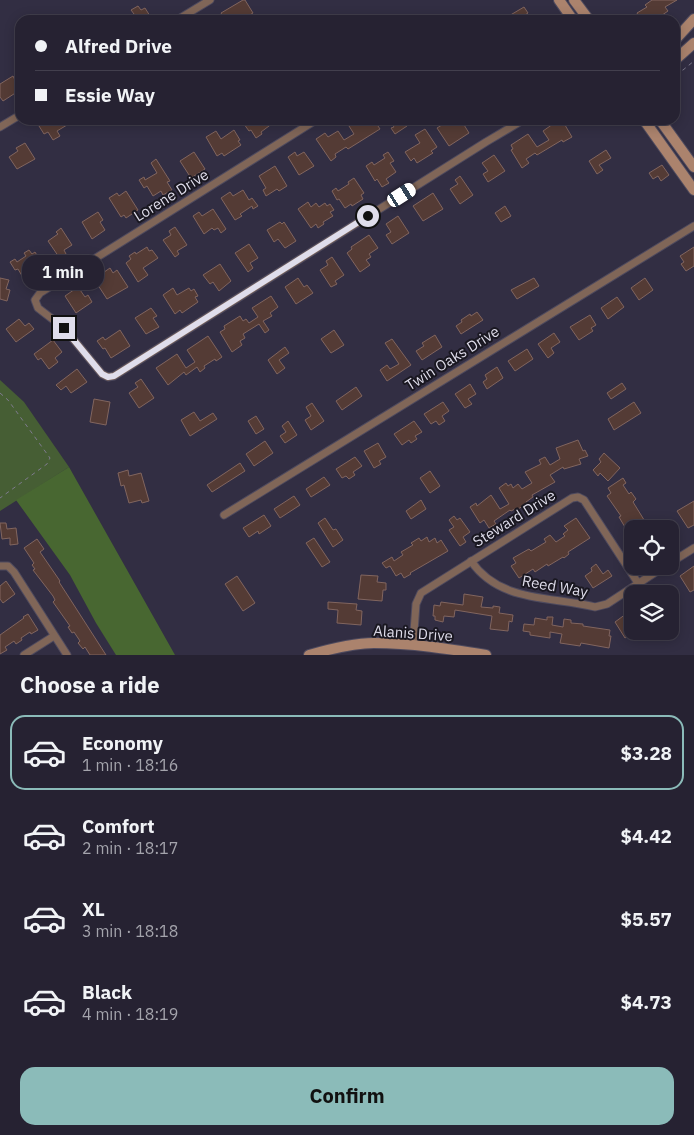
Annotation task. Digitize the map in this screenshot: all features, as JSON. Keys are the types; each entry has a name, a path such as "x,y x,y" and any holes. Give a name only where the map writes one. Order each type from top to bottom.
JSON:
{"main road":[{"path":"559,0 570,15"},
{"path":"574,0 585,15"},
{"path":"680,34 694,19"},
{"path":"680,56 694,43"},
{"path":"648,125 694,190"},
{"path":"664,125 694,167"},
{"name":"Alanis Drive","path":"309,655 332,649 372,643 413,645 486,655"}],"street":[{"path":"185,15 206,1"},
{"path":"0,127 15,118"},
{"name":"Lorene Drive","path":"308,125 40,292 35,300 38,308 64,328 100,371 108,377 114,376 506,130"},
{"path":"506,130 511,125"},
{"path":"506,130 514,125"},
{"name":"Twin Oaks Drive","path":"224,514 694,226"},
{"name":"Steward Drive","path":"413,645 416,604 421,593 569,499 578,497 586,503 638,583"},
{"path":"679,557 694,548"},
{"name":"Reed Way","path":"471,561 488,580 503,589 519,594 595,607 606,604 651,575"},
{"path":"1,566 8,566 14,572 67,655"},
{"path":"24,655 54,636"}],"path":[{"path":"680,71 694,61"},
{"path":"0,393 8,400 50,458 47,464 0,498"}],"green space":[{"path":"0,380 24,402 69,467 0,511"},
{"path":"69,467 175,655 116,655 70,575 16,500"}],"building":[{"path":"245,0 253,13 250,15 222,15 221,13"},
{"path":"652,0 677,0 665,7 668,11 662,15 638,15 637,13 647,7 645,5"},
{"path":"138,6 141,10 145,8 149,15 132,15 134,14 131,10"},
{"path":"524,7 528,13 525,15 510,15"},
{"path":"13,76 15,80 15,93 3,101 0,97 0,84"},
{"path":"67,125 57,131 60,136 53,140 48,132 44,134 39,126"},
{"path":"245,125 270,125 256,138 251,130 249,131"},
{"path":"377,125 380,129 348,149 346,147 335,154 336,157 331,161 316,139 325,133 328,137 338,131 344,140 354,134 349,126"},
{"path":"393,125 407,126 395,134 391,128 394,127"},
{"path":"442,125 464,125 469,133 449,146 437,128"},
{"path":"552,125 565,125 572,137 563,142 562,140 537,155 535,153 526,159 529,163 522,168 511,150 513,149 511,145 528,134 537,147 549,140 543,131"},
{"path":"425,129 437,147 431,151 433,153 417,163 414,158 411,161 405,152 420,143 415,135"},
{"path":"234,130 241,145 224,156 222,153 217,156 206,137 216,131 221,139"},
{"path":"25,143 35,159 17,169 9,157 18,151 16,148"},
{"path":"606,150 611,158 599,165 603,170 597,174 589,161"},
{"path":"194,152 205,169 191,178 180,161"},
{"path":"295,152 297,156 304,152 314,166 299,175 288,157"},
{"path":"388,152 394,161 390,163 396,172 386,179 389,183 382,187 377,179 375,181 366,166 372,162 374,165 385,158 383,155"},
{"path":"494,155 505,171 488,182 483,174 488,171 482,163"},
{"path":"156,159 170,181 167,182 172,190 163,195 161,191 153,196 147,186 144,188 139,180 144,177 145,180 157,173 151,163"},
{"path":"662,165 669,175 661,181 658,176 653,179 649,173"},
{"path":"275,166 287,186 279,191 277,189 266,196 263,190 266,188 259,176"},
{"path":"460,176 473,195 460,204 450,189 458,184 455,180"},
{"path":"354,178 364,193 361,195 363,199 345,208 332,191 336,188 338,191 349,184 348,182"},
{"path":"243,190 249,200 252,198 258,206 253,209 252,206 235,220 221,198 230,192 233,196"},
{"path":"126,191 138,210 126,218 124,215 121,217 109,198 117,193 119,196"},
{"path":"433,193 443,209 423,221 413,206"},
{"path":"308,202 311,207 316,203 319,207 325,203 327,206 330,204 334,210 330,212 333,216 323,222 324,224 318,228 316,224 311,228 298,209"},
{"path":"505,206 511,216 501,222 495,213"},
{"path":"213,209 226,229 221,233 218,228 214,230 212,228 204,234 193,216 199,212 202,216"},
{"path":"98,212 103,220 100,222 105,230 92,239 82,222"},
{"path":"398,216 409,233 392,244 386,235 391,232 386,224"},
{"path":"280,222 282,224 284,222 296,241 285,248 278,239 274,242 267,230"},
{"path":"175,227 187,245 177,251 179,254 175,257 163,240 171,235 169,231"},
{"path":"61,228 72,245 64,250 67,256 61,260 48,241 58,234 56,232"},
{"path":"369,235 378,248 369,254 371,257 366,260 370,265 360,272 347,253 352,249 351,247"},
{"path":"249,244 258,258 250,263 253,268 248,272 235,253"},
{"path":"147,247 158,258 143,268 148,275 138,282 126,263 131,259 129,256"},
{"path":"694,247 694,266 686,271 681,264 684,262 680,256"},
{"path":"29,250 32,254 35,252 43,265 40,267 42,270 25,281 18,269 15,270 10,262 15,259 17,262 26,256 24,253"},
{"path":"332,257 344,275 335,281 337,284 331,287 320,270 328,265 326,261"},
{"path":"220,264 231,281 219,291 213,282 210,284 203,275"},
{"path":"110,268 113,273 117,270 128,287 107,299 94,279"},
{"path":"0,278 9,280 6,289 10,290 7,301 0,299"},
{"path":"298,278 304,287 307,285 313,293 296,304 285,287"},
{"path":"534,278 539,286 517,299 511,290"},
{"path":"645,278 653,290 639,300 631,288"},
{"path":"78,287 85,297 88,295 92,302 76,313 65,296"},
{"path":"173,288 177,295 189,288 191,291 194,289 198,296 195,297 198,302 182,313 180,310 175,314 163,295"},
{"path":"271,296 278,307 270,313 272,316 263,321 269,330 265,333 259,324 243,334 245,338 240,341 242,345 232,352 220,332 225,329 224,326 240,316 243,321 246,319 249,323 258,317 252,308"},
{"path":"617,297 624,307 608,319 601,308"},
{"path":"151,308 157,316 153,318 159,327 146,334 135,318"},
{"path":"477,312 483,320 461,334 456,326 470,314 471,316"},
{"path":"590,315 596,325 591,328 593,331 579,340 570,327"},
{"path":"19,319 25,326 29,323 34,329 16,342 6,329"},
{"path":"120,330 130,346 111,358 105,348 103,349 97,341 103,337 105,340"},
{"path":"334,330 344,345 331,353 321,339"},
{"path":"554,333 560,342 551,348 554,353 548,358 538,344"},
{"path":"435,335 442,347 422,360 416,351 424,346 422,343"},
{"path":"208,336 222,357 204,366 205,368 200,372 197,367 186,375 184,372 168,385 156,368 177,354 186,368 195,362 187,350"},
{"path":"392,339 411,365 387,381 380,370 387,365 390,369 399,364 385,343"},
{"path":"53,340 62,352 55,358 58,362 49,369 41,358 38,360 34,354"},
{"path":"285,347 289,353 279,360 285,368 277,374 268,360"},
{"path":"527,349 533,359 515,371 508,361"},
{"path":"497,367 503,378 487,389 483,382 487,379 485,375"},
{"path":"77,369 87,382 71,393 66,386 61,390 56,385"},
{"path":"141,379 154,398 139,408 129,393 138,387 135,383"},
{"path":"622,383 626,389 611,399 607,393"},
{"path":"470,384 476,394 468,399 472,404 465,408 455,394"},
{"path":"356,387 362,396 342,410 336,401"},
{"path":"94,399 110,402 106,425 90,422"},
{"path":"443,402 449,411 442,416 445,421 439,425 436,421 431,424 424,414"},
{"path":"634,402 641,413 614,430 608,419"},
{"path":"312,403 324,421 311,430 305,420 311,416 306,407"},
{"path":"194,412 200,421 213,413 217,419 190,436 181,420"},
{"path":"256,416 264,429 256,434 248,421"},
{"path":"288,421 297,435 285,443 280,436 286,432 282,426"},
{"path":"414,421 422,432 415,436 417,439 411,443 409,440 402,445 394,434"},
{"path":"578,440 583,451 585,450 588,456 579,459 581,464 564,469 563,467 550,475 555,482 532,495 533,497 526,502 527,504 516,510 510,510 494,521 496,524 489,528 484,520 480,523 470,507 476,503 477,506 491,495 500,509 509,504 499,488 506,483 508,486 511,484 513,488 518,484 522,489 532,483 525,472 541,464 539,460 545,457 550,465 560,459 556,448"},
{"path":"265,441 273,453 254,466 246,454"},
{"path":"378,443 386,457 379,461 381,464 374,468 364,451"},
{"path":"604,453 620,468 608,481 600,473 598,476 593,470 601,462 599,459"},
{"path":"355,457 362,466 353,472 355,475 349,479 346,476 342,478 336,469"},
{"path":"240,463 245,471 212,492 207,485"},
{"path":"128,470 129,476 141,473 149,501 142,503 141,500 129,503 124,485 121,486 118,473"},
{"path":"430,471 440,486 430,493 420,478"},
{"path":"324,477 330,485 311,497 306,489"},
{"path":"623,478 626,483 623,485 629,494 631,492 636,499 633,502 644,520 624,520 624,526 619,517 621,516 607,496 611,493 608,488"},
{"path":"294,496 300,505 280,518 274,509"},
{"path":"421,500 426,509 411,519 406,511"},
{"path":"694,501 694,525 688,528 677,511"},
{"path":"264,515 271,526 259,534 258,531 249,537 243,528"},
{"path":"454,516 457,520 460,518 470,532 463,537 466,542 460,546 449,530 454,527 449,520"},
{"path":"325,518 333,530 336,529 343,540 333,547 318,523"},
{"path":"576,518 590,538 568,552 569,554 564,558 548,566 547,564 535,572 533,569 519,578 511,566 516,563 513,558 529,549 531,551 546,542 544,539 550,535 556,542 565,536 563,534 568,530 564,526"},
{"path":"0,523 6,523 7,529 16,528 18,544 10,545 10,538 2,539"},
{"path":"427,537 429,542 435,538 437,543 441,540 448,551 404,578 401,573 396,576 390,566 386,568 382,563 392,557 394,561 403,555 401,552 413,545 411,543 419,538 421,541"},
{"path":"314,538 330,562 322,567 306,543"},
{"path":"37,539 44,549 40,552 106,655 90,655 85,647 83,649 78,643 80,641 74,632 72,633 68,627 70,626 53,602 55,600 53,596 33,570 35,569 32,565 34,563 24,548"},
{"path":"596,564 603,574 608,570 612,576 593,588 585,576 592,571 591,568"},
{"path":"694,566 694,590 690,592 680,576"},
{"path":"361,575 378,576 377,582 386,583 386,590 383,590 382,601 358,599"},
{"path":"237,576 255,603 243,611 225,584"},
{"path":"6,581 15,594 3,603 0,599 0,586"},
{"path":"464,594 483,597 481,607 500,607 499,613 513,615 512,622 509,621 508,631 490,629 492,616 455,610 454,617 444,616 443,622 435,620 435,616 433,616 434,605 440,606 441,602 463,605"},
{"path":"328,602 357,604 356,610 362,611 361,625 337,623 338,610 328,609"},
{"path":"28,614 38,630 31,634 30,632 16,644 14,641 5,647 7,650 0,654 0,635"},
{"path":"624,615 624,636 615,622"},
{"path":"547,617 553,617 552,625 563,627 564,619 571,620 571,623 583,624 583,626 610,630 609,648 581,643 580,646 560,643 562,634 550,632 550,638 530,635 530,632 523,631 524,624 534,625 535,618 547,620"}],"route":[{"path":"64,328 102,374 108,377 114,376 368,216"}]}
